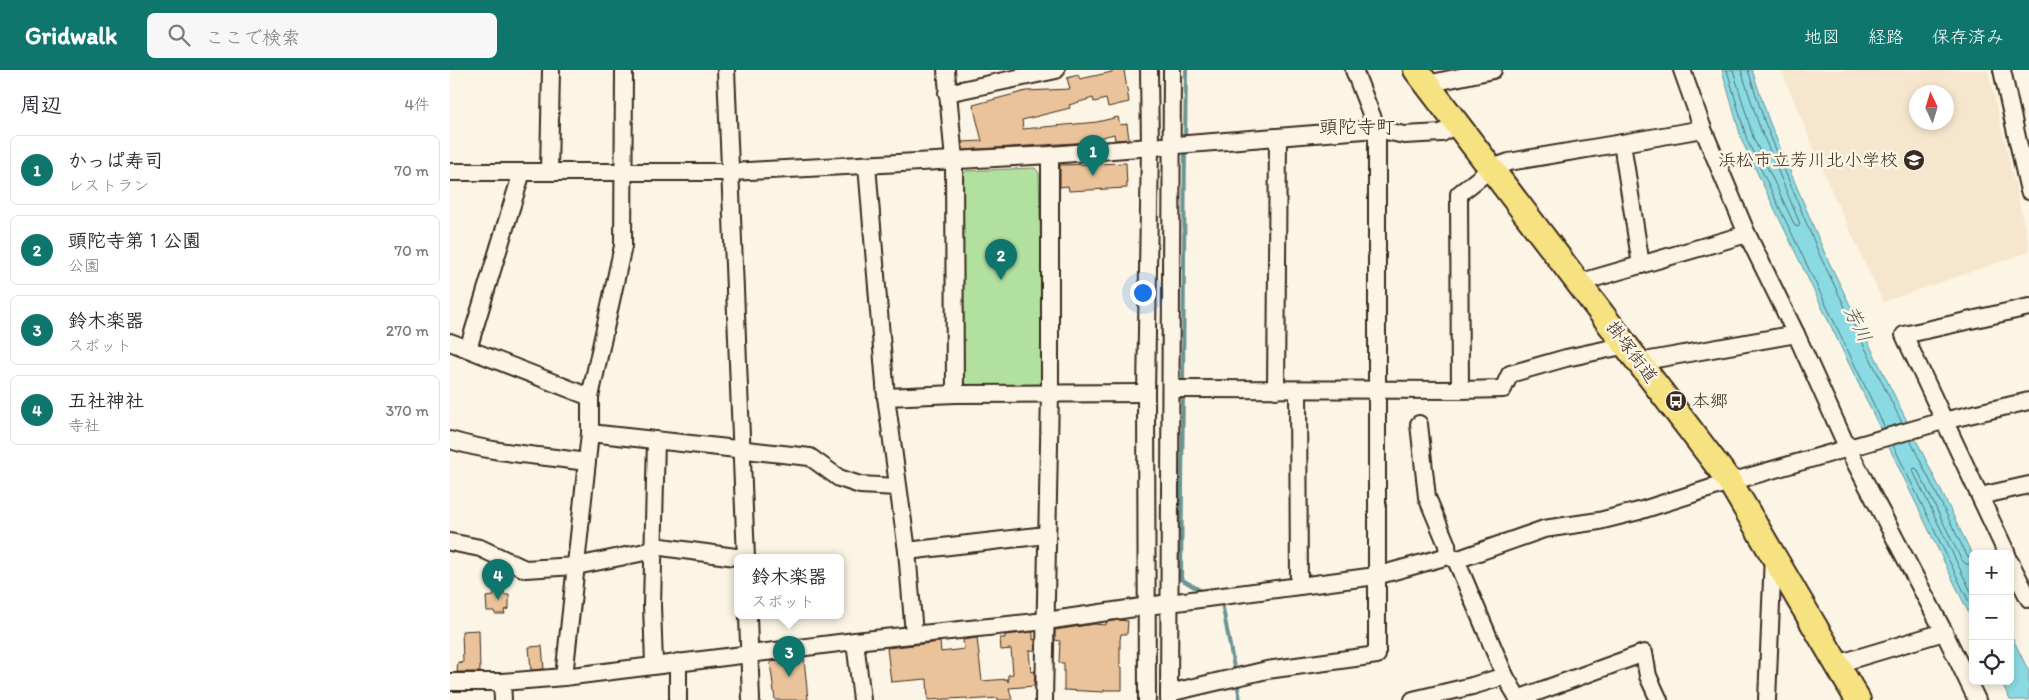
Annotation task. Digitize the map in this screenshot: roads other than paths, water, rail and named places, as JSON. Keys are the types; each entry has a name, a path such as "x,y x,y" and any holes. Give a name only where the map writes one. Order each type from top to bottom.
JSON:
{"highway":[{"name":"掛塚街道","path":"1421,77 1730,482 1858,700"}],"street":[{"path":"549,172 550,70"},
{"path":"564,677 590,433 590,397 623,246 624,70"},
{"path":"726,70 744,554"},
{"path":"946,70 954,160 955,394"},
{"path":"947,93 1056,70"},
{"path":"1147,700 1146,393 1150,147 1149,70"},
{"path":"1172,70 1169,697 1268,670 1377,655 1377,129 1354,70"},
{"path":"1421,77 1493,70"},
{"path":"1682,70 1703,129 1747,234 1854,447 1977,700"},
{"path":"2002,70 2024,137 2029,191"},
{"path":"450,172 730,172 1050,155 1377,129 1404,135 1442,132 1457,123"},
{"path":"1460,390 1459,194 1492,168 1509,162 1703,129"},
{"path":"1276,390 1278,136"},
{"path":"1622,143 1641,265"},
{"path":"1044,700 1050,393 1050,155"},
{"path":"867,165 886,397 907,551 914,634"},
{"path":"468,349 522,172"},
{"path":"1578,283 1747,234"},
{"path":"2005,550 1904,335 2029,308"},
{"path":"1170,389 1377,391 1503,389 1510,374 1566,358 1633,354 1796,334"},
{"path":"450,342 590,397"},
{"path":"1298,390 1300,586"},
{"path":"886,397 955,394 1146,393"},
{"path":"450,682 502,682 564,677 914,634 1046,621 1376,576 1452,558 1544,529 1599,521 1943,421 2029,401"},
{"path":"1419,424 1427,497 1504,676 1519,700 1644,653 1648,676 1659,700"},
{"path":"590,433 810,457 839,478 860,485 897,487"},
{"path":"450,440 512,454 587,462"},
{"path":"654,665 652,605 656,440"},
{"path":"1980,496 2029,485"},
{"path":"907,551 1046,535"},
{"path":"450,542 480,548 525,569 576,566 645,552 654,546 734,557"},
{"path":"1766,700 1773,555"},
{"path":"2018,567 2029,599"},
{"path":"748,619 751,700"},
{"path":"1837,664 1944,632"},
{"path":"854,641 862,700"},
{"path":"678,662 678,700"},
{"path":"1413,700 1472,686 1504,676"},
{"path":"502,682 503,700"}],"water":[{"name":"芳川","path":"1722,70 1752,70 1769,121 1825,254 1970,550 1969,614 1742,141"},
{"path":"2014,641 2029,672 2029,700 2010,700 2003,685 2014,685"}],"waterway":[{"path":"1185,140 1186,70"},
{"path":"1183,385 1185,147"},
{"path":"1183,392 1181,579 1203,592"},
{"path":"1220,602 1222,603 1235,673"},
{"path":"1237,682 1240,700"}],"place":[{"name":"浜松市立芳川北小学校","path":"1914,160"},
{"name":"かっぱ寿司","path":"1093,176"},
{"name":"頭陀寺第１公園","path":"1001,280"},
{"name":"本郷","path":"1676,401"},
{"name":"五社神社","path":"498,600"},
{"name":"鈴木楽器","path":"789,677"}],"district":[{"name":"頭陀寺町","path":"1357,126"}]}
